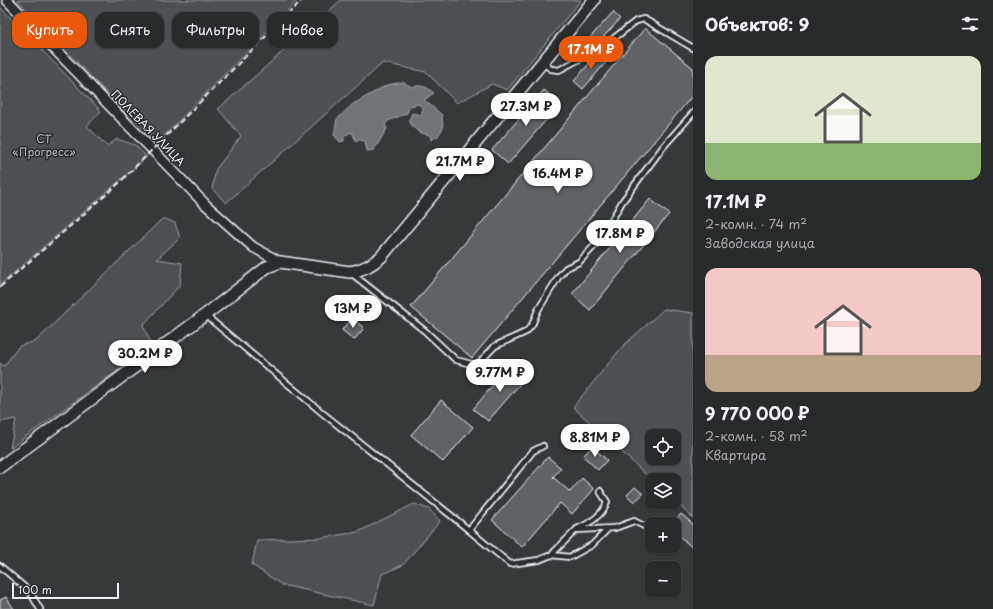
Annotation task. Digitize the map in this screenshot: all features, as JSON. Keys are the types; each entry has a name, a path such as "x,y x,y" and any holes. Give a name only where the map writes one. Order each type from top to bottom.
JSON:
{"street":[{"name":"ПОЛЕВАЯ УЛИЦА","path":"7,0 206,205 253,247 280,262"},
{"path":"0,467 205,315 266,267 280,262 350,272 370,266 392,245 594,0"}],"lane":[{"path":"543,63 551,69 559,70 604,46 636,21 644,18 693,48"},
{"path":"350,272 425,331 456,360 471,364 478,364 495,346 526,332 532,325 538,310 566,268 579,262 601,239 622,202 663,147 693,113"},
{"path":"205,315 325,415 470,530 510,564 539,560 551,555 576,530 591,523 604,509 607,502 600,491"},
{"path":"470,530 533,451 543,446"},
{"path":"576,530 615,528 634,521 645,526"},
{"path":"551,555 570,556 592,545 608,528"},
{"path":"0,566 30,592 40,609"}],"green space":[{"path":"17,0 298,0 286,12 267,12 267,31 259,40 259,12 172,12 172,48 251,48 154,146 119,106 63,48 87,48 87,12 29,12"},
{"path":"341,0 581,0 507,90 492,84 457,103 426,72 383,63 226,203 212,189 216,169 241,136 218,109 287,48 338,48 338,12 327,12"},
{"name":"СТ «Прогресс»","path":"0,7 12,19 12,48 40,48 101,111 87,126 107,146 117,139 135,145 147,157 0,285"},
{"path":"163,218 175,223 180,238 157,259 182,263 180,285 143,325 152,346 10,448 16,419 0,422 0,363 4,366 19,346 36,341"},
{"path":"664,309 693,313 693,518 681,507 681,473 645,474 573,407 622,347"},
{"path":"414,504 429,509 440,521 403,565 382,574 374,605 282,585 252,565 257,540 320,538 358,532"}],"shaded area":[{"path":"403,82 412,87 424,87 434,93 424,100 442,115 443,128 438,136 431,140 430,135 417,131 411,124 409,120 412,113 421,115 423,109 419,104 410,106 407,113 388,121 385,124 387,129 374,150 367,151 365,141 356,141 352,132 344,136 344,141 340,142 334,135 337,119 353,104 387,85"}],"building":[{"path":"613,12 620,19 593,48 586,42"},
{"path":"645,28 693,68 693,95 472,358 411,307"},
{"path":"599,52 608,60 583,89 574,81"},
{"path":"544,90 560,104 508,164 492,150"},
{"path":"650,199 669,214 590,310 572,294"},
{"path":"352,318 364,328 354,340 342,330"},
{"path":"511,364 526,377 488,421 473,409"},
{"path":"441,400 473,427 443,462 411,435"},
{"path":"592,447 607,460 598,470 583,456"},
{"path":"548,457 561,468 553,477 570,492 582,478 594,489 572,514 560,503 522,547 492,520"},
{"path":"635,487 643,494 634,502 627,495"},
{"path":"681,514 693,524 693,548 681,538 681,517 678,517"},
{"path":"6,597 14,609 0,609 0,600"}],"railway":[{"path":"0,287 115,187 302,0"}]}
